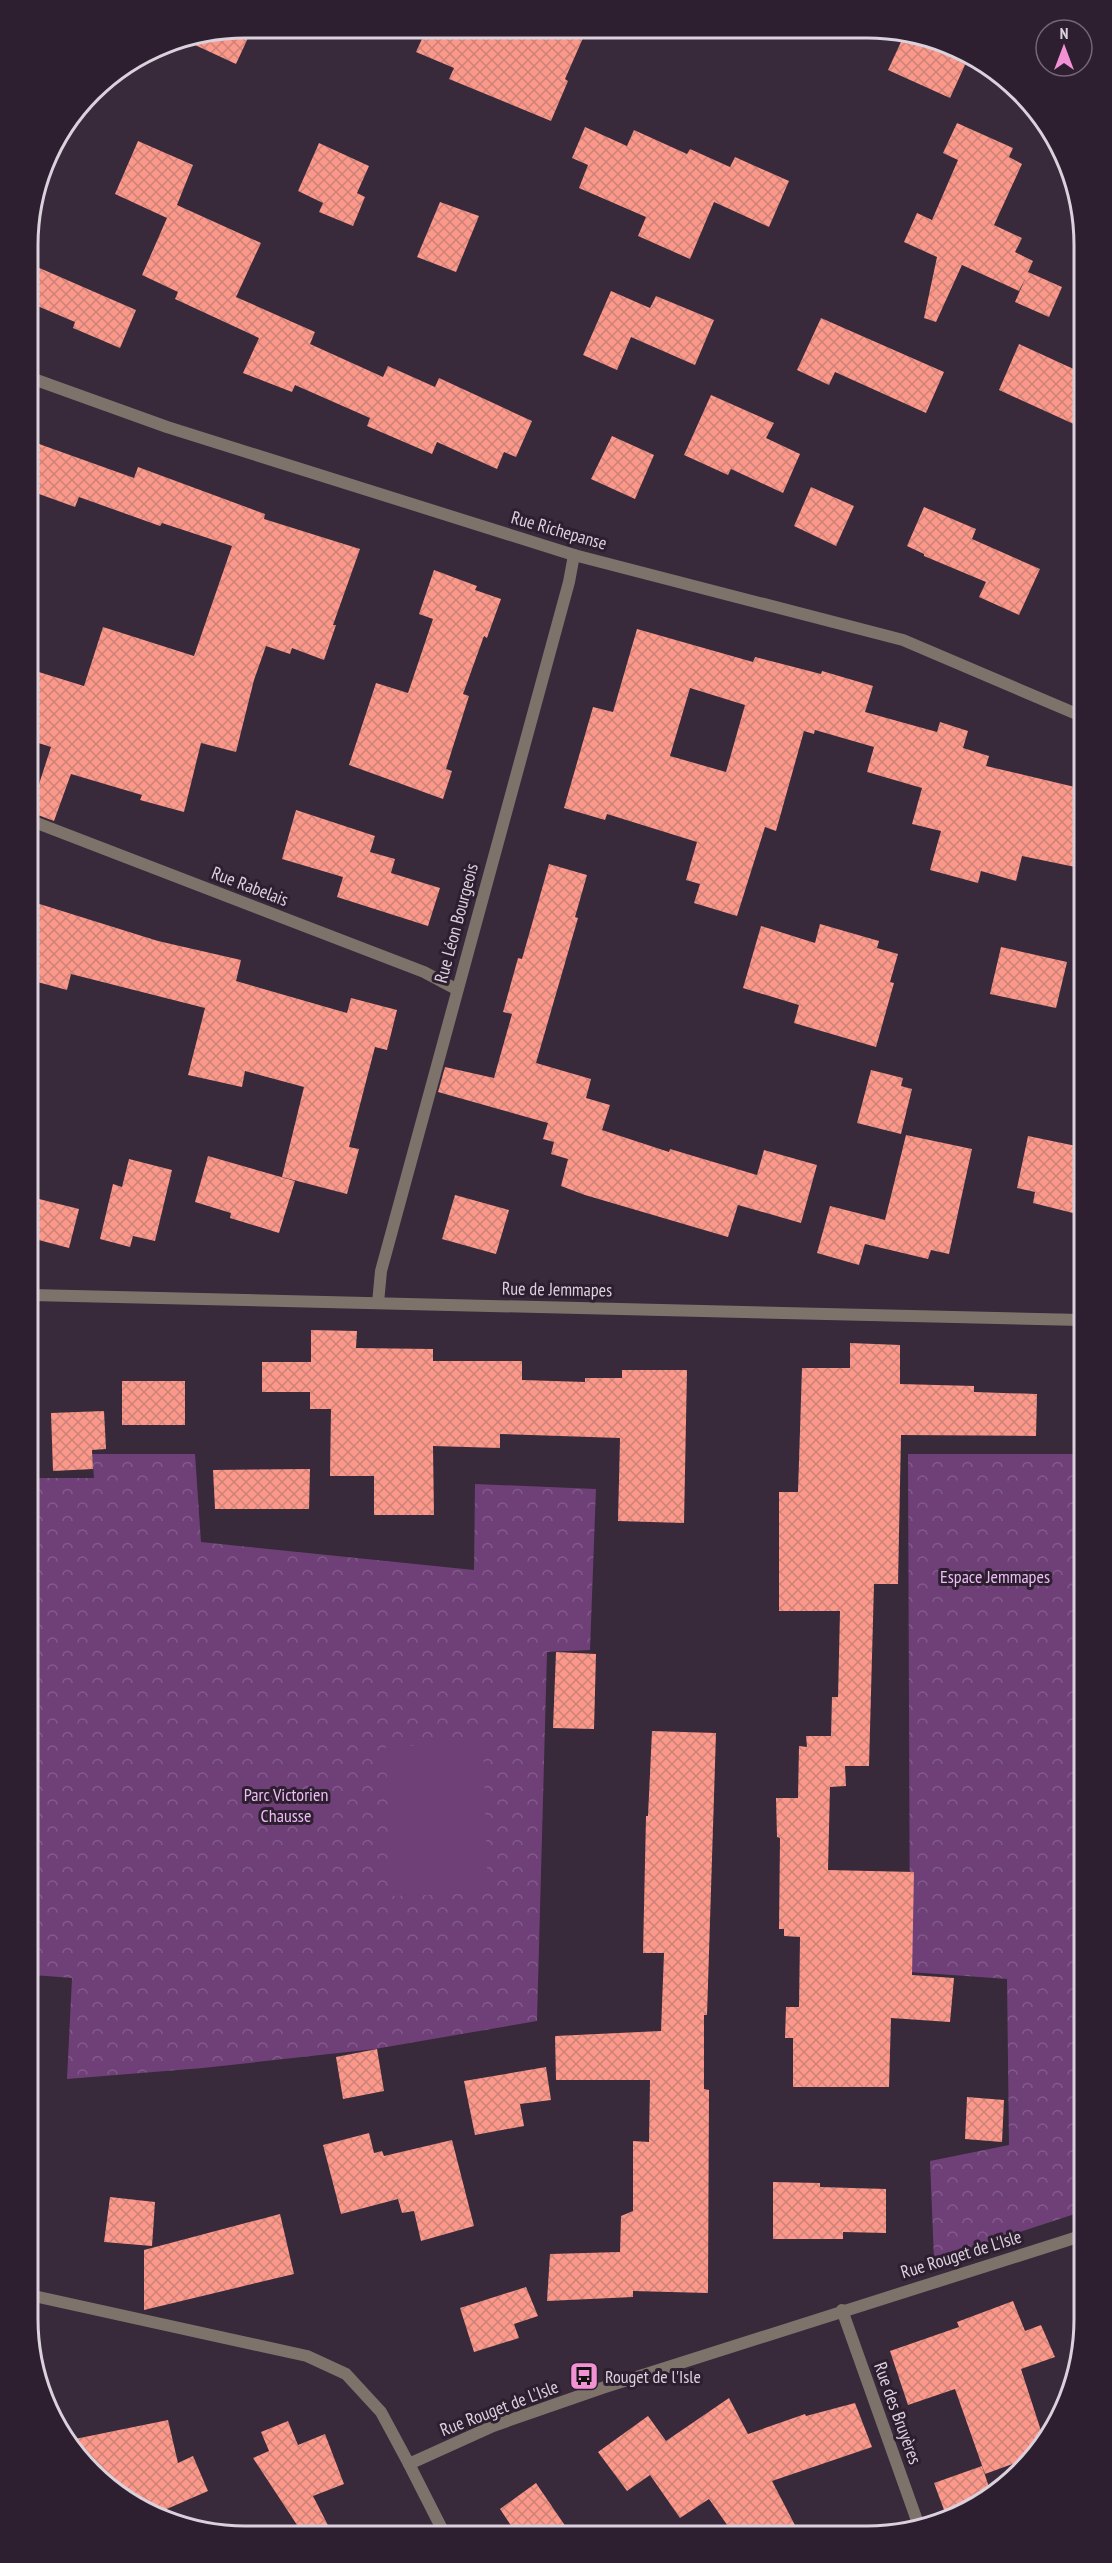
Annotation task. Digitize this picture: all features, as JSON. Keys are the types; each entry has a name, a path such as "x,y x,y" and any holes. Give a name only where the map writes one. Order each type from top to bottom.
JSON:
{"street":[{"name":"Rue Richepanse","path":"38,381 167,427 574,555 903,640 1074,713"},
{"name":"Rue Léon Bourgeois","path":"378,1303 381,1271 456,989 566,593 574,555"},
{"name":"Rue Rabelais","path":"38,823 413,968 456,989"},
{"name":"Rue de Jemmapes","path":"38,1295 1074,1320"},
{"name":"Rue Rouget de L'Isle","path":"409,2464 493,2426 602,2388 1074,2238"},
{"path":"38,2297 307,2356 346,2374 381,2412 440,2526"},
{"name":"Rue des Bruyères","path":"842,2310 916,2519"}],"green space":[{"name":"Parc Victorien Chausse","path":"92,1454 195,1454 201,1542 474,1570 475,1484 596,1489 590,1650 547,1652 537,2021 375,2049 203,2068 67,2079 72,1978 38,1975 38,1478 94,1478"},
{"name":"Espace Jemmapes","path":"908,1454 1074,1454 1074,2214 934,2260 930,2161 1009,2145 1007,1979 910,1972"},
{"path":"483,1743 488,1893 391,1896 386,1747"}],"building":[{"path":"248,38 236,64 193,44 218,39"},
{"path":"422,38 583,38 565,79 568,81 551,121 449,79 454,68 416,52"},
{"path":"902,40 934,49 966,63 950,98 888,70"},
{"path":"957,123 1013,148 1009,157 1022,164 994,225 1022,238 1015,252 1033,261 1028,272 1062,287 1049,317 1015,302 1026,277 1019,291 962,265 936,322 924,318 937,257 904,242 917,213 932,220 958,160 943,153"},
{"path":"585,127 627,146 634,130 687,154 690,149 730,167 735,157 789,181 769,227 714,202 690,259 638,236 646,217 579,188 588,165 572,158"},
{"path":"138,141 193,165 177,205 261,243 236,297 315,332 310,344 383,377 388,366 435,387 439,378 532,421 516,457 504,452 497,469 437,442 432,454 367,426 370,418 295,385 292,392 243,373 259,338 175,299 178,292 142,275 167,218 115,194"},
{"path":"319,143 369,166 357,193 365,197 353,226 319,212 323,203 298,191"},
{"path":"440,202 479,216 456,272 417,257"},
{"path":"38,267 136,310 120,348 73,328 75,322 38,306"},
{"path":"611,291 650,308 656,296 714,320 695,365 631,337 617,370 583,355"},
{"path":"821,318 944,372 926,413 835,372 829,385 797,370"},
{"path":"1019,344 1074,369 1074,424 999,390"},
{"path":"711,395 774,423 766,438 800,454 783,493 731,469 728,475 684,455"},
{"path":"612,436 654,455 635,499 591,479"},
{"path":"38,444 134,478 138,467 265,514 264,519 360,549 333,625 336,625 324,660 292,648 290,654 266,646 254,680 236,752 201,743 184,812 140,800 142,795 71,774 54,821 38,815 38,787 51,747 38,743 38,672 84,686 103,627 194,656 232,546 162,523 160,526 79,497 75,507 38,494"},
{"path":"811,487 854,506 836,546 794,526"},
{"path":"924,507 976,529 972,539 1040,569 1019,615 979,597 986,582 924,556 907,546"},
{"path":"434,570 477,586 475,590 501,599 487,638 484,636 463,694 469,696 446,769 452,771 443,799 349,765 376,683 408,693 433,619 419,614"},
{"path":"637,629 753,662 755,657 821,674 822,671 873,686 865,712 937,732 940,722 968,731 963,748 989,756 986,766 1074,787 1074,867 1022,856 1016,881 981,871 978,883 930,870 941,831 912,824 922,788 867,772 874,747 815,730 814,734 804,731 776,831 765,827 737,916 694,903 700,884 686,880 697,842 607,814 605,820 564,808 593,707 613,712","holes":["690,688 745,705 726,772 670,756"]},
{"path":"296,810 375,836 370,852 395,859 391,873 440,888 428,926 337,897 343,877 282,859"},
{"path":"549,864 587,875 575,917 578,918 536,1063 591,1079 586,1098 610,1105 602,1130 669,1152 670,1149 757,1175 764,1150 817,1165 801,1223 738,1205 728,1237 585,1195 561,1186 568,1159 551,1154 554,1142 543,1139 548,1123 438,1092 445,1067 494,1078 512,1014 503,1012 518,958 522,959"},
{"path":"38,904 158,941 241,960 236,981 347,1013 351,998 397,1010 387,1050 375,1047 349,1147 359,1149 347,1194 282,1177 304,1087 245,1071 242,1087 188,1075 205,1008 71,974 67,990 38,982"},
{"path":"820,924 879,941 877,948 898,954 890,982 894,983 876,1047 794,1023 799,1005 743,988 761,926 815,943"},
{"path":"1001,947 1067,962 1056,1008 990,994"},
{"path":"871,1070 903,1078 901,1086 912,1089 901,1134 857,1123"},
{"path":"906,1135 972,1149 949,1254 931,1250 928,1259 865,1244 859,1265 817,1253 830,1206 885,1220"},
{"path":"1028,1136 1074,1146 1074,1213 1033,1203 1035,1192 1017,1188"},
{"path":"208,1156 295,1181 279,1233 230,1218 231,1213 195,1202"},
{"path":"129,1159 172,1170 155,1241 133,1236 130,1247 100,1239 113,1184 122,1187"},
{"path":"455,1195 509,1210 496,1254 442,1239"},
{"path":"38,1199 79,1209 69,1248 38,1240"},
{"path":"311,1330 357,1331 356,1348 433,1349 433,1361 522,1361 522,1380 585,1382 585,1378 622,1378 622,1370 687,1370 684,1523 618,1521 620,1438 500,1434 500,1448 433,1446 434,1515 374,1515 374,1476 330,1476 331,1409 310,1409 310,1392 262,1392 262,1362 311,1362"},
{"path":"850,1343 900,1345 900,1384 974,1386 974,1392 1037,1394 1036,1436 901,1435 898,1584 874,1584 869,1766 845,1766 846,1786 830,1787 828,1870 914,1872 912,1975 954,1978 950,2022 891,2018 889,2087 793,2087 793,2038 785,2038 786,2007 799,2007 800,1937 784,1936 784,1929 779,1929 780,1838 777,1837 776,1798 798,1798 799,1746 807,1747 806,1736 831,1736 832,1697 838,1697 840,1611 779,1611 779,1492 798,1492 802,1368 850,1368"},
{"path":"122,1381 185,1381 185,1425 122,1425"},
{"path":"104,1411 106,1449 92,1450 93,1469 53,1471 51,1413"},
{"path":"310,1469 309,1509 215,1509 213,1470"},
{"path":"556,1652 596,1654 594,1729 553,1728"},
{"path":"652,1731 716,1733 707,2015 704,2015 704,2089 709,2090 708,2293 633,2291 633,2297 547,2301 550,2254 620,2252 621,2216 633,2211 633,2141 649,2142 650,2080 556,2080 555,2036 661,2031 664,1953 643,1953 646,1816 648,1816"},
{"path":"377,2049 384,2091 343,2099 336,2057"},
{"path":"546,2067 551,2100 520,2104 524,2126 475,2135 464,2081"},
{"path":"967,2097 1004,2100 1002,2142 965,2139"},
{"path":"369,2133 374,2153 382,2151 384,2156 452,2140 474,2226 421,2241 414,2211 402,2213 398,2199 341,2214 323,2145"},
{"path":"773,2182 820,2183 820,2187 886,2189 886,2233 843,2232 843,2239 773,2239"},
{"path":"110,2197 155,2202 152,2246 104,2242"},
{"path":"280,2214 294,2274 144,2310 144,2250"},
{"path":"526,2287 538,2316 514,2324 519,2338 474,2352 460,2308"},
{"path":"1013,2301 1025,2331 1041,2325 1055,2357 1021,2369 1041,2431 1015,2463 985,2474 955,2389 908,2405 890,2351 959,2327 957,2322"},
{"path":"729,2398 748,2434 805,2414 806,2416 855,2403 872,2447 772,2481 795,2526 728,2526 709,2499 680,2518 650,2475 627,2491 598,2452 648,2416 666,2441"},
{"path":"168,2420 178,2463 193,2456 208,2491 166,2509 130,2491 108,2474 76,2439"},
{"path":"288,2421 298,2445 325,2434 344,2484 313,2496 328,2526 298,2526 253,2458 269,2451 261,2432"},
{"path":"982,2466 989,2486 959,2504 944,2510 934,2483"},
{"path":"536,2483 565,2526 511,2526 500,2509"}],"place":[{"name":"Rouget de l'Isle","path":"584,2376"}]}
